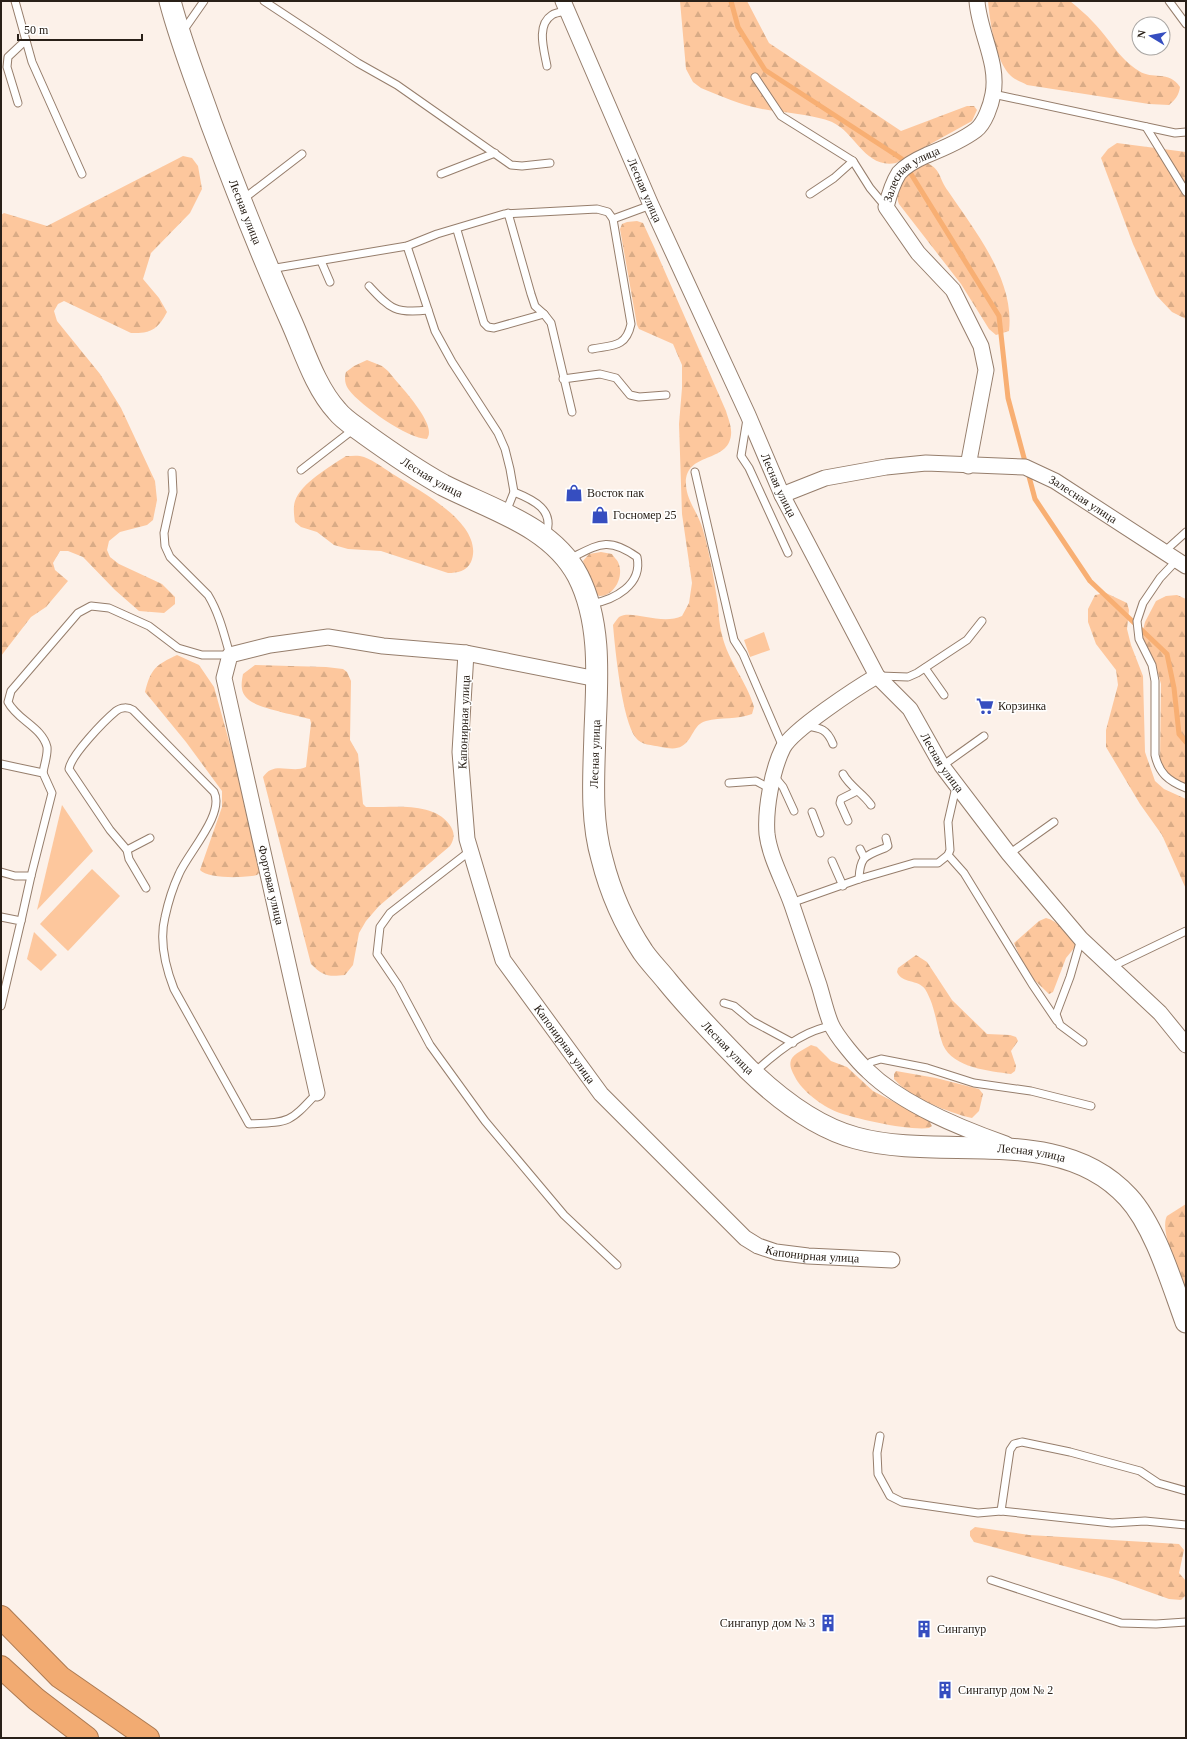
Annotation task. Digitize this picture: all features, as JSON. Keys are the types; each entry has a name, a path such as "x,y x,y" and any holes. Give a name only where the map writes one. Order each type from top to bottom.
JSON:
{"highway":[{"path":"1,1617 60,1677 148,1738"},
{"path":"1,1667 36,1700 87,1738"}],"main road":[{"name":"Лесная улица","path":"170,1 180,37 240,202 267,269 318,382 336,411 356,428 390,452 440,483 505,514 545,537 567,559 579,579 589,605 594,627 597,679 594,795 596,829 602,859 619,908 643,952 689,1008 753,1074 800,1112 827,1128 856,1138 901,1147 1020,1149 1077,1161 1110,1179 1129,1198 1145,1218 1186,1322"}],"street":[{"name":"Залесная улица","path":"968,466 986,370 981,346 954,290 918,253 886,207 890,189 900,172 917,160 977,129 984,120 993,94 994,80 991,58 978,11 977,1"},
{"name":"Лесная улица","path":"565,6 651,205 748,415 782,495 877,676 910,709 942,766 956,787 1009,854 1081,939 1160,1013 1186,1045"},
{"name":"Залесная улица","path":"782,495 825,478 853,472 926,463 968,466 1025,467 1055,481 1176,559"},
{"path":"230,654 285,642 328,636 383,646 466,654 597,679"},
{"name":"Фортовая улица","path":"230,654 224,678 317,1093"},
{"name":"Капонирная улица","path":"466,654 460,752 467,840 503,960 601,1094 745,1238 758,1246 776,1252 808,1256 892,1260"},
{"path":"877,676 859,686 805,726 783,747 772,782 766,820 767,835 772,854 791,903 832,1026 866,1070 894,1093 929,1111 984,1136 1020,1149"}],"lane":[{"path":"15,1 32,62 82,174"},
{"path":"180,37 204,1"},
{"path":"264,1 358,64 397,84 511,165 522,166 550,163"},
{"path":"1169,1 1186,24"},
{"path":"547,66 542,44 546,20 565,6"},
{"path":"18,103 7,67 8,57 26,40"},
{"path":"755,77 780,116 852,161 870,188 886,207"},
{"path":"993,94 1175,133 1186,132"},
{"path":"1146,127 1186,192"},
{"path":"441,174 495,153"},
{"path":"240,202 254,193 273,174 302,154"},
{"path":"810,194 834,178 852,161"},
{"path":"613,219 651,205"},
{"path":"267,269 407,246 426,240 437,234 457,230 508,213 597,209 608,212 613,219 631,324 629,335 620,344 592,349"},
{"path":"508,213 531,294 536,306 551,323 572,412"},
{"path":"457,230 484,323 488,327 494,328 544,314"},
{"path":"407,246 435,331 452,362 498,433 510,469 514,492 505,514"},
{"path":"321,261 330,282"},
{"path":"369,286 385,304 397,310 409,313 428,310"},
{"path":"563,379 600,374 616,378 630,395 638,397 666,395"},
{"path":"748,415 741,456 749,468 788,553"},
{"path":"301,470 356,428"},
{"path":"1,1006 52,793 43,773 47,749 42,736 13,712 8,702 11,691 78,613 91,606 109,608 149,626 178,648 202,655 230,654 217,611 212,601 208,595 170,557 165,546 164,533 173,492 172,472"},
{"path":"695,472 734,640 743,654 783,747"},
{"path":"514,492 529,498 545,512 549,527 545,537"},
{"path":"1186,532 1176,559 1160,578 1144,603 1137,621 1138,639 1152,665 1155,681 1154,755 1157,766 1172,782 1186,788"},
{"path":"567,559 595,546 606,544 615,545 637,557 638,564 630,586 605,601 589,605"},
{"path":"877,676 908,677 925,668 967,640 982,621"},
{"path":"925,668 944,695"},
{"path":"146,888 129,859 127,850 110,830 69,769 70,763 81,748 117,710 128,707 133,710 214,792 218,802 214,815 179,873 164,918 162,947 167,971 174,989 249,1124 281,1123 295,1117 317,1093"},
{"path":"805,726 824,730 829,734 833,744"},
{"path":"942,766 984,736"},
{"path":"1,764 43,773"},
{"path":"843,774 852,787 871,805"},
{"path":"728,783 756,781 772,782 786,794 794,811"},
{"path":"791,903 843,886 859,879 914,863 938,862 948,855 951,845 948,822 956,787"},
{"path":"848,821 840,803 841,799 857,791"},
{"path":"812,812 820,833"},
{"path":"1009,854 1054,822"},
{"path":"127,850 150,838"},
{"path":"859,879 860,864 864,857 888,846 886,838"},
{"path":"860,849 864,857"},
{"path":"470,851 390,913 380,927 377,954 398,985 430,1045 485,1122 564,1215 617,1266"},
{"path":"948,855 964,873 1032,984 1057,1021 1060,1025 1083,1042"},
{"path":"832,861 843,886"},
{"path":"1,872 15,876 31,876"},
{"path":"1,917 21,921"},
{"path":"1111,967 1186,931"},
{"path":"1057,1021 1056,1014 1070,977 1081,939"},
{"path":"724,1003 734,1006 752,1021 793,1043"},
{"path":"753,1074 776,1054 793,1043 820,1027 832,1026"},
{"path":"866,1070 871,1062 881,1059 927,1068 974,1083 1031,1091 1091,1106"},
{"path":"880,1436 877,1453 878,1474 890,1496 902,1502 978,1513 1001,1511 1112,1523 1145,1522 1186,1525"},
{"path":"1001,1511 1010,1450 1014,1444 1022,1442 1070,1452 1140,1471 1158,1483 1186,1491"},
{"path":"991,1580 1121,1623 1186,1622"}],"green space":[{"path":"680,1 747,1 769,43 901,131 967,106 974,106 977,110 972,121 896,163 876,161 868,156 848,134 832,122 808,116 746,105 701,88 693,82 686,69"},
{"path":"988,1 1070,1 1099,28 1125,60 1132,66 1144,74 1166,77 1176,82 1180,87 1178,95 1169,105 1149,104 1027,85 1014,79 1001,61 997,51 990,19"},
{"path":"1117,143 1186,152 1186,319 1172,312 1156,295 1133,244 1101,158 1108,149"},
{"path":"183,156 192,158 198,166 202,189 190,213 151,253 143,279 159,298 167,312 160,323 153,329 144,333 131,333 64,301 58,304 54,311 57,321 100,374 121,408 155,481 157,500 153,520 147,525 120,532 109,541 107,550 110,557 119,564 162,584 175,597 175,604 164,613 139,611 115,590 83,557 68,551 60,551 53,563 55,570 68,581 46,607 31,617 1,656 1,215 4,213 47,226"},
{"path":"927,163 935,168 945,187 981,239 991,257 1006,293 1009,312 1009,331 996,335 989,329 961,284 899,204 897,197 900,184 909,174"},
{"path":"637,221 643,223 655,249 726,411 730,426 731,435 728,444 715,455 692,467 687,474 686,485 689,497 701,524 710,558 718,605 720,628 725,645 747,689 754,707 752,714 746,716 706,721 698,725 686,743 680,747 674,748 666,748 641,742 636,738 631,729 620,684 613,625 619,617 625,615 656,619 674,619 682,616 689,603 692,583 682,514 679,424 682,365 673,344 639,329 637,325 620,229 622,224"},
{"path":"367,360 382,366 388,371 416,405 427,424 429,433 427,439 419,438 385,420 363,404 349,390 345,381 346,372 354,366"},
{"path":"346,456 362,456 372,461 434,500 460,522 469,535 473,548 471,562 467,568 455,573 448,573 381,551 348,549 334,545 317,532 301,527 295,522 294,506 298,494 310,481"},
{"path":"601,552 612,554 618,562 620,573 617,585 609,593 599,596 596,593 583,561 589,554"},
{"path":"1106,593 1127,603 1129,610 1127,629 1131,645 1143,676 1145,752 1155,781 1164,789 1186,799 1186,889 1162,835 1140,804 1106,747 1106,730 1118,685 1116,670 1096,644 1088,622 1088,609 1095,595"},
{"path":"1177,595 1186,599 1186,788 1171,780 1160,762 1161,684 1155,662 1144,645 1142,634 1145,622 1156,601 1166,596"},
{"path":"764,632 770,650 750,657 744,640"},
{"path":"177,655 199,665 214,687 255,835 261,871 257,875 244,877 218,876 204,873 200,870 222,807 222,791 186,742 145,692 152,672 155,668"},
{"path":"255,665 326,667 343,669 347,672 351,681 350,740 358,754 363,804 366,807 410,807 432,812 442,817 449,824 453,832 453,840 450,846 379,906 366,921 359,933 353,965 345,975 326,975 311,964 263,777 272,769 300,769 306,767 311,723 310,719 260,706 249,700 244,694 242,688 243,674"},
{"path":"62,805 93,851 37,910"},
{"path":"92,869 120,896 68,951 40,924"},
{"path":"1046,918 1059,925 1075,943 1075,947 1066,958 1053,992 1049,994 1027,973 1014,943 1039,921"},
{"path":"34,932 57,955 41,971 27,959"},
{"path":"916,955 927,962 952,1000 987,1034 1010,1035 1016,1037 1018,1041 1011,1051 1016,1066 1015,1071 1011,1074 983,1070 963,1063 948,1053 943,1045 934,1010 925,989 918,984 902,978 897,972 898,968"},
{"path":"811,1045 817,1047 831,1061 847,1067 873,1091 929,1120 932,1126 929,1128 909,1128 869,1121 837,1112 819,1102 802,1088 793,1073 790,1062 795,1055"},
{"path":"896,1071 936,1078 979,1089 983,1094 979,1111 972,1118 941,1108 919,1098 901,1086 894,1079 894,1074"},
{"path":"1186,1204 1186,1289 1171,1252 1165,1223 1167,1216"},
{"path":"975,1527 1029,1535 1179,1544 1184,1550 1179,1573 1186,1581 1185,1596 1181,1600 1169,1599 1113,1579 974,1542 970,1536 970,1531"}],"waterway":[{"path":"731,1 738,27 765,70 902,159"},
{"path":"911,174 999,316 1008,398 1035,499 1090,581 1167,654 1174,688 1179,734 1186,742"}],"place":[{"name":"Восток пак","path":"574,493"},
{"name":"Госномер 25","path":"600,515"},
{"name":"Корзинка","path":"985,706"},
{"name":"Сингапур дом № 3","path":"828,1623"},
{"name":"Сингапур","path":"924,1629"},
{"name":"Сингапур дом № 2","path":"945,1690"}]}
